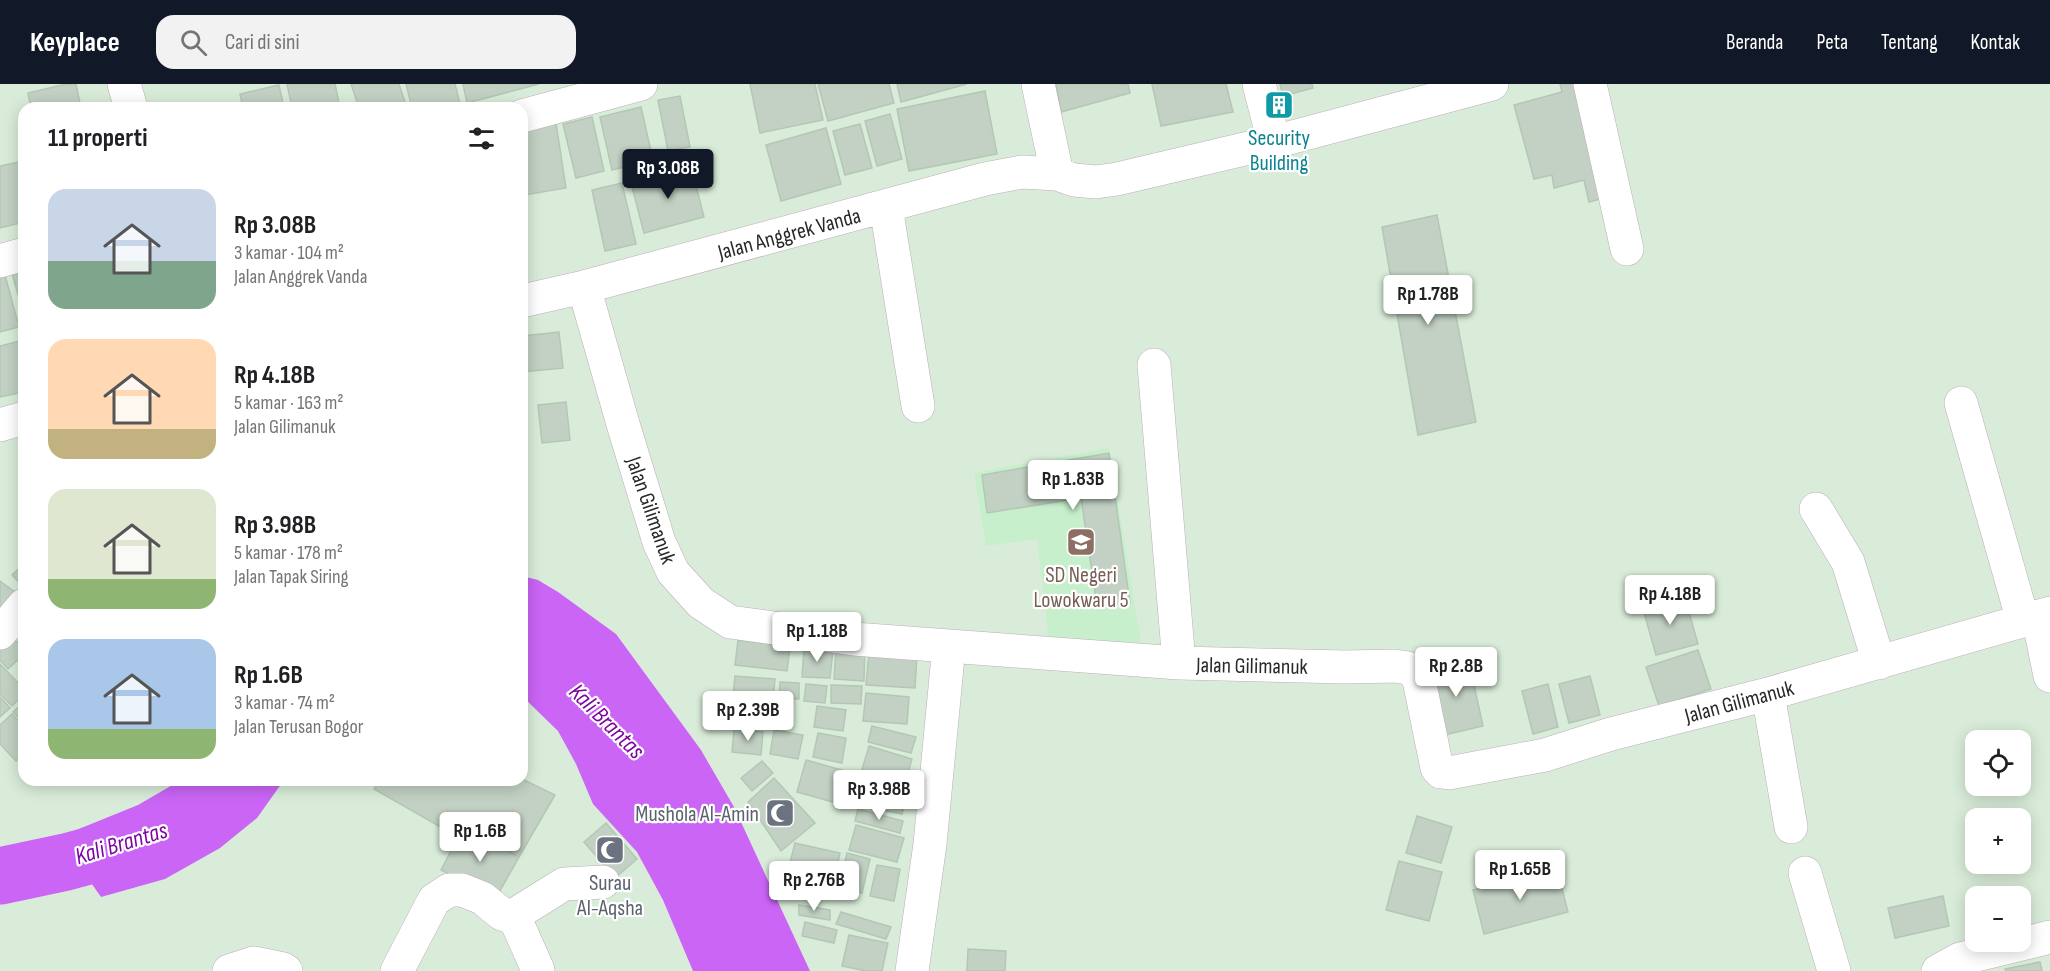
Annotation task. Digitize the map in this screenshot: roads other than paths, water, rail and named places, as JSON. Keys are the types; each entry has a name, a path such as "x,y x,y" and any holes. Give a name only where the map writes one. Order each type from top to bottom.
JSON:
{"street":[{"path":"124,84 129,102"},
{"path":"528,114 641,84"},
{"path":"1038,84 1057,174"},
{"path":"1259,84 1274,142"},
{"name":"Jalan Anggrek Vanda","path":"528,300 584,287 985,179 1022,172 1057,174 1074,180 1096,182 1117,179 1274,142 1492,84"},
{"path":"1590,84 1627,249"},
{"path":"886,207 918,406"},
{"path":"0,261 18,256"},
{"name":"Jalan Gilimanuk","path":"584,287 659,542 673,573 701,603 730,622 854,639 1179,663 1407,668 1415,673 1419,680 1437,768 1441,772 1449,773 1545,755 1611,734 1768,694 2037,617"},
{"path":"1154,366 1179,663"},
{"path":"1961,403 2037,617 2050,676"},
{"path":"0,425 18,420"},
{"path":"1816,509 1848,562 1879,663"},
{"path":"0,633 18,612"},
{"path":"912,971 930,844 949,646"},
{"path":"1768,694 1791,827"},
{"path":"1805,873 1834,971"},
{"path":"397,971 434,900 448,890 462,890 482,898 507,917 514,916 564,884 603,882"},
{"path":"514,916 538,970"},
{"path":"1938,971 1960,959 2050,937"},
{"path":"229,971 254,963 286,971"}],"water":[{"path":"528,578 538,580 558,592 616,634 701,750 734,807 810,971 693,971 663,900 637,852 593,804 576,764 558,731 528,702"},
{"path":"171,786 280,786 257,818 220,848 165,879 101,897 59,837 138,805"}],"waterway":[{"name":"Kali Brantas","path":"0,876 66,862 170,834 219,786"}],"place":[{"name":"Security Building","path":"1279,105"},
{"name":"SD Negeri Lowokwaru 5","path":"1081,542"},
{"name":"Mushola Al-Amin","path":"780,813"},
{"name":"Surau Al-Aqsha","path":"610,850"}]}
